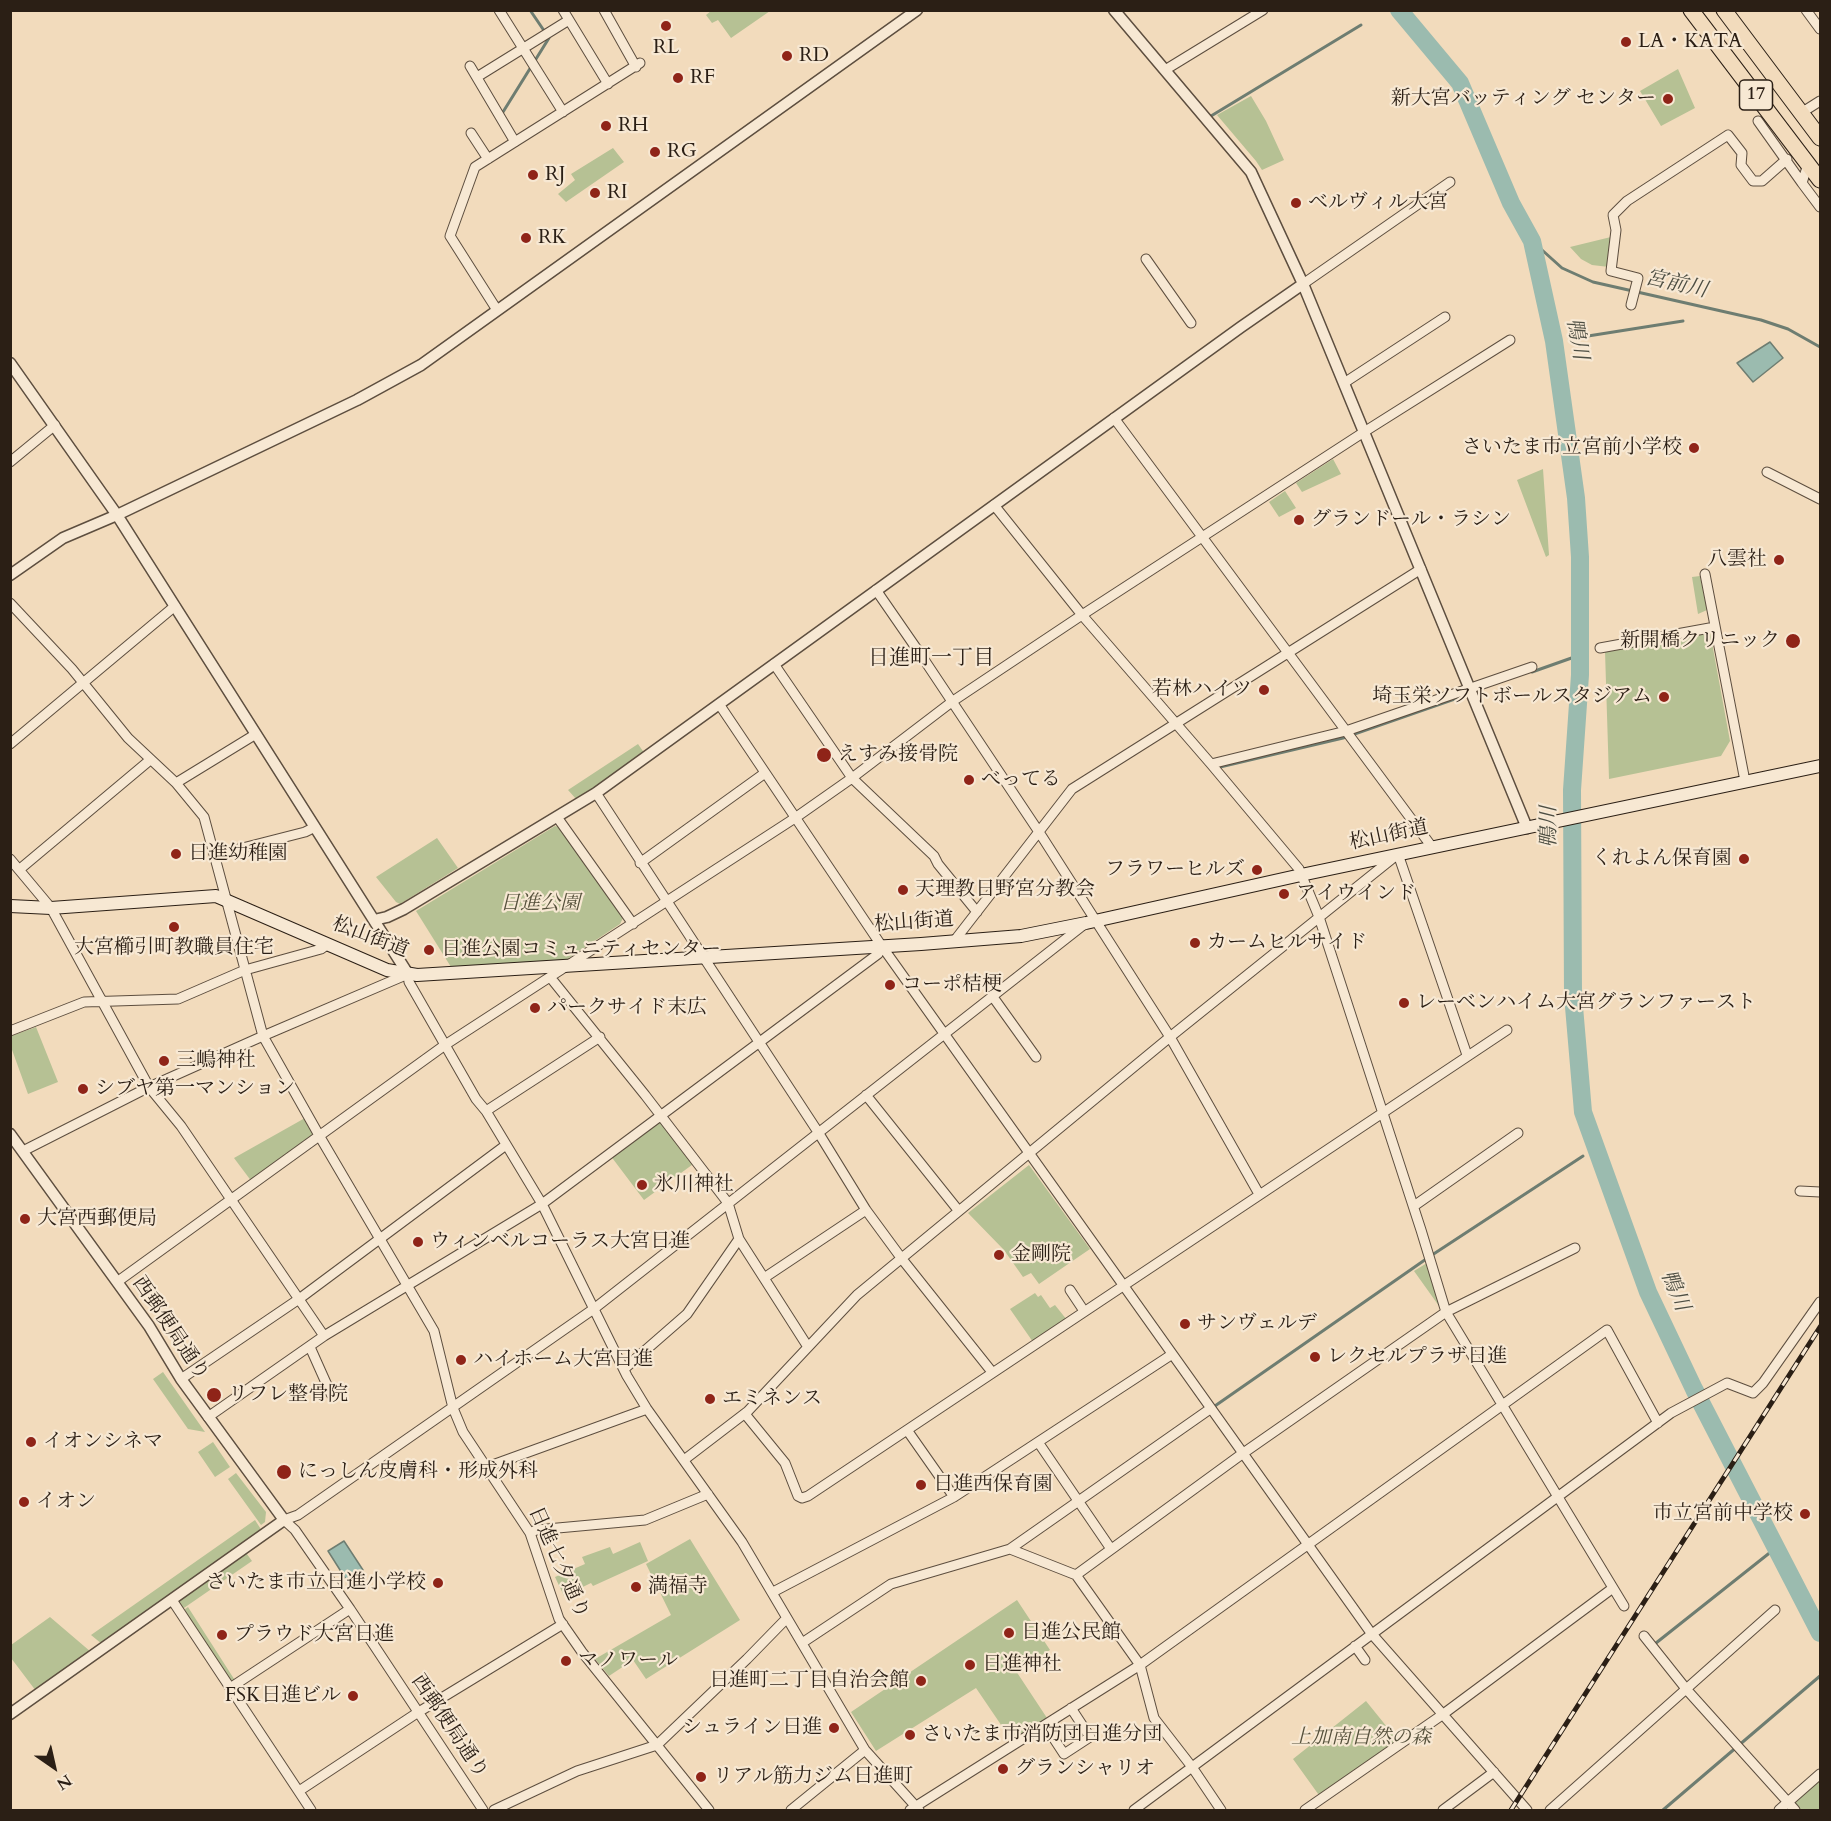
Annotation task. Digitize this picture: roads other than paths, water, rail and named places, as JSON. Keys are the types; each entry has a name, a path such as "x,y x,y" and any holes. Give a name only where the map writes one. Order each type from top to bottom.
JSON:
{"highway":[{"name":"17","path":"1691,10 1821,180"},
{"name":"17","path":"1724,10 1821,138"}],"main road":[{"name":"松山街道","path":"10,906 51,908 207,896 225,898 387,970 408,975 704,959 1021,936 1398,854 1821,766"}],"street":[{"path":"499,10 563,112"},
{"path":"563,10 608,84"},
{"path":"497,310 450,236 476,166 638,65 604,10"},
{"path":"10,575 63,538 117,515 357,400 420,365 917,10"},
{"path":"1114,10 1251,172 1303,284 1527,828"},
{"path":"1164,70 1263,10"},
{"path":"1806,10 1821,29"},
{"path":"477,77 569,20"},
{"path":"470,66 515,142"},
{"path":"1801,113 1821,101"},
{"path":"1758,121 1821,207"},
{"path":"471,133 488,159"},
{"path":"1631,305 1638,278 1611,272 1616,230 1613,215 1627,201 1728,135 1742,153 1741,165 1752,181 1762,181 1787,159"},
{"path":"1802,183 1808,164"},
{"path":"374,920 404,909 596,793 1114,418 1450,182"},
{"path":"1146,259 1191,323"},
{"path":"1344,383 1445,317"},
{"path":"117,1282 445,1045 795,818 953,701 1364,432 1510,340"},
{"path":"10,363 117,515 408,975 409,982 476,1099 486,1111 542,1204 624,1369 647,1409 742,1542 865,1750 915,1809 1140,1665 1607,1330 1658,1423"},
{"path":"1114,418 1432,847"},
{"path":"10,462 55,425"},
{"path":"1767,472 1821,499"},
{"path":"994,505 1082,615 1299,869 1319,918 1414,1206 1446,1312 1624,1606"},
{"path":"956,940 1072,789 1420,569"},
{"path":"1705,574 1745,781"},
{"path":"876,590 953,701 1039,832 1091,922 1170,1037 1259,1194"},
{"name":"日進七夕通り","path":"10,603 84,683 128,738 176,783 204,817 263,1036 434,1331 453,1408 463,1432 530,1533 559,1618 582,1652 709,1810"},
{"path":"10,744 175,606"},
{"path":"1600,648 1715,627"},
{"path":"774,664 852,778 934,856 977,912"},
{"path":"1211,764 1346,731 1532,667"},
{"path":"719,704 881,945 1371,1633 1527,1810"},
{"path":"176,783 256,734"},
{"path":"20,869 150,760"},
{"path":"640,862 765,772"},
{"path":"596,793 818,1132 866,1210 992,1372"},
{"path":"557,817 633,924"},
{"path":"215,855 305,832 315,827"},
{"path":"684,1460 745,1414 857,1295 1170,1037 1398,854 1467,1054"},
{"path":"10,859 51,908 149,1087 180,1126 324,1336"},
{"path":"10,1714 284,1520 298,1515 595,1308 818,1132 1091,922"},
{"path":"10,1030 84,1002 178,999 245,970 321,949 328,944"},
{"path":"208,1416 324,1336 542,1204 878,954 881,945"},
{"path":"23,1151 149,1087 408,975"},
{"path":"550,977 600,1037 728,1203 739,1239 808,1347"},
{"path":"993,997 1036,1057"},
{"path":"745,1414 785,1463 798,1496 802,1498 908,1430 1467,1054 1507,1030"},
{"path":"486,1111 600,1037"},
{"path":"866,1095 958,1210"},
{"path":"1414,1206 1518,1132"},
{"name":"西郵便局通り","path":"10,1134 149,1326 181,1379 284,1520 296,1530 483,1810"},
{"path":"181,1379 299,1299 506,1145"},
{"path":"1800,1191 1821,1192"},
{"path":"764,1278 866,1210"},
{"path":"624,1369 687,1314 739,1239"},
{"path":"1076,1575 1242,1454 1446,1312 1575,1248"},
{"path":"1070,1290 1084,1311"},
{"path":"1134,1810 1371,1633 1681,1407 1727,1383 1753,1392 1763,1383 1821,1302"},
{"path":"310,1347 331,1394"},
{"path":"773,1592 954,1497 1171,1355"},
{"path":"487,1467 647,1409"},
{"path":"802,1643 891,1584 1010,1550 1210,1409"},
{"path":"908,1430 954,1497"},
{"path":"1038,1442 1112,1549"},
{"path":"530,1533 536,1530 645,1520 708,1494"},
{"path":"1010,1550 1076,1575 1140,1665 1154,1718 1192,1767 1221,1810"},
{"path":"1305,1810 1442,1715 1613,1588"},
{"path":"172,1600 311,1810"},
{"path":"230,1688 350,1609"},
{"path":"1550,1810 1775,1610"},
{"path":"494,1810 577,1771 657,1745 747,1659 787,1617"},
{"path":"299,1791 417,1713 563,1624"},
{"path":"1644,1636 1687,1690 1795,1810"},
{"path":"1354,1646 1365,1660"},
{"path":"1045,1725 1064,1754 1090,1737 1071,1708"},
{"path":"791,1810 865,1750"},
{"path":"1443,1810 1494,1772"},
{"path":"1779,1810 1821,1774"}],"waterway":[{"path":"503,112 549,38 530,10"},
{"name":"鴨川","path":"1399,10 1460,83 1511,203 1532,241 1554,341 1576,498 1580,557 1580,675 1572,790 1573,995 1583,1112 1648,1292 1694,1389 1820,1633"},
{"path":"1211,116 1361,25"},
{"name":"宮前川","path":"1532,241 1562,268 1593,282 1761,320 1788,329 1820,347"},
{"path":"1588,336 1683,321"},
{"path":"1532,672 1580,655"},
{"path":"1220,767 1343,738 1469,694"},
{"path":"1212,1408 1429,1257 1583,1156"},
{"path":"1656,1643 1777,1547"},
{"path":"1663,1810 1820,1676"}],"railway":[{"path":"1511,1810 1820,1327"}],"place":[{"name":"RL","path":"666,26"},
{"name":"LA・KATA","path":"1626,42"},
{"name":"RD","path":"787,56"},
{"name":"RF","path":"678,78"},
{"name":"新大宮バッティング センター","path":"1668,99"},
{"name":"RH","path":"606,126"},
{"name":"RG","path":"655,152"},
{"name":"RJ","path":"533,175"},
{"name":"RI","path":"595,193"},
{"name":"ベルヴィル大宮","path":"1296,203"},
{"name":"RK","path":"526,238"},
{"name":"さいたま市立宮前小学校","path":"1694,448"},
{"name":"グランドール・ラシン","path":"1299,520"},
{"name":"八雲社","path":"1779,560"},
{"name":"新開橋クリニック","path":"1793,641"},
{"name":"若林ハイツ","path":"1264,690"},
{"name":"埼玉栄ソフトボールスタジアム","path":"1664,697"},
{"name":"えすみ接骨院","path":"824,755"},
{"name":"べってる","path":"969,780"},
{"name":"日進幼稚園","path":"176,854"},
{"name":"くれよん保育園","path":"1744,859"},
{"name":"フラワーヒルズ","path":"1257,870"},
{"name":"天理教日野宮分教会","path":"903,890"},
{"name":"アイウインド","path":"1284,894"},
{"name":"大宮櫛引町教職員住宅","path":"174,927"},
{"name":"カームヒルサイド","path":"1195,943"},
{"name":"日進公園コミュニティセンター","path":"429,950"},
{"name":"コーポ桔梗","path":"890,985"},
{"name":"レーベンハイム大宮グランファースト","path":"1404,1003"},
{"name":"パークサイド末広","path":"535,1008"},
{"name":"三嶋神社","path":"164,1061"},
{"name":"シブヤ第一マンション","path":"83,1089"},
{"name":"氷川神社","path":"642,1185"},
{"name":"大宮西郵便局","path":"25,1219"},
{"name":"ウィンベルコーラス大宮日進","path":"418,1242"},
{"name":"金剛院","path":"999,1255"},
{"name":"サンヴェルデ","path":"1185,1324"},
{"name":"レクセルプラザ日進","path":"1315,1357"},
{"name":"ハイホーム大宮日進","path":"461,1360"},
{"name":"リフレ整骨院","path":"214,1395"},
{"name":"エミネンス","path":"710,1399"},
{"name":"イオンシネマ","path":"31,1442"},
{"name":"にっしん皮膚科・形成外科","path":"284,1472"},
{"name":"日進西保育園","path":"921,1485"},
{"name":"イオン","path":"24,1502"},
{"name":"市立宮前中学校","path":"1805,1514"},
{"name":"さいたま市立日進小学校","path":"438,1583"},
{"name":"満福寺","path":"636,1587"},
{"name":"日進公民館","path":"1009,1633"},
{"name":"プラウド大宮日進","path":"222,1635"},
{"name":"マノワール","path":"566,1661"},
{"name":"日進神社","path":"970,1665"},
{"name":"日進町二丁目自治会館","path":"921,1681"},
{"name":"FSK日進ビル","path":"353,1696"},
{"name":"シュライン日進","path":"834,1728"},
{"name":"さいたま市消防団日進分団","path":"910,1735"},
{"name":"グランシャリオ","path":"1003,1769"},
{"name":"リアル筋力ジム日進町","path":"701,1777"}],"district":[{"name":"日進町一丁目","path":"931,659"}],"park label":[{"name":"日進公園","path":"540,904"},
{"name":"上加南自然の森","path":"1361,1738"}]}
